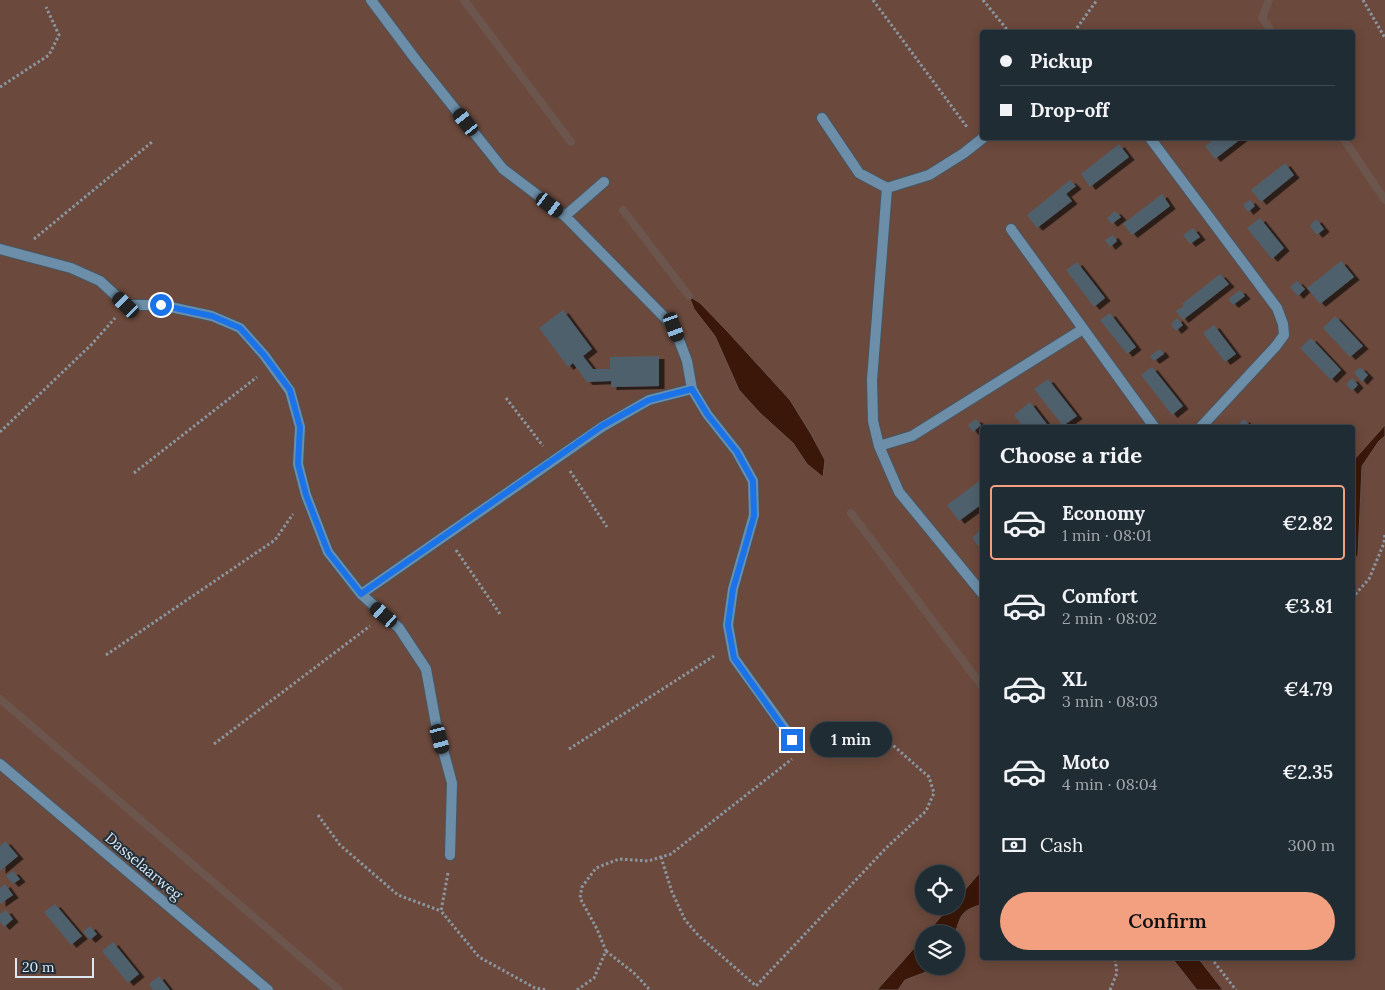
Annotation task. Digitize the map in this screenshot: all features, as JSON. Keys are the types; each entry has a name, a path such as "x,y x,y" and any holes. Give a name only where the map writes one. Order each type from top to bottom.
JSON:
{"street":[{"path":"371,0 503,169 565,216 674,327 687,361 692,389 707,414 737,452 753,481 754,516 733,589 728,625 734,658 792,740"},
{"path":"822,118 859,173 887,188 929,175 964,153 980,140"},
{"path":"1151,140 1277,308 1283,324 1284,335 1276,346 1203,425"},
{"path":"565,216 604,182"},
{"path":"887,188 872,380 873,421 878,446 899,492 980,591"},
{"path":"1011,229 1153,425"},
{"path":"0,249 71,268 100,281 126,305 161,305 212,316 240,328 264,355 290,390 300,427 298,464 306,495 328,552 361,594 399,628 426,669 436,724 452,783 450,855"},
{"path":"878,446 912,436 1083,328"},
{"path":"361,594 602,426 649,400 692,389"},
{"name":"Dasselaarweg","path":"0,764 268,990"}],"path":[{"path":"873,0 980,140"},
{"path":"983,0 1007,30"},
{"path":"1076,30 1098,0"},
{"path":"1363,0 1385,38"},
{"path":"0,87 49,55 59,35 46,7"},
{"path":"16,253 152,142"},
{"path":"0,432 92,344 126,305"},
{"path":"134,473 272,366"},
{"path":"506,398 557,458 608,527"},
{"path":"106,655 275,540 306,495"},
{"path":"1355,595 1370,579 1384,543 1385,533"},
{"path":"446,535 500,614"},
{"path":"214,744 384,615"},
{"path":"568,749 732,645"},
{"path":"650,990 606,951 598,929 580,898 582,887 596,868 619,859 648,860 671,854 803,750 821,739 853,729 880,733 929,777 934,793 926,811 886,848 756,986 699,936 685,920 672,892 661,857"},
{"path":"792,740 803,750"},
{"path":"318,815 340,845 398,895 441,911 479,957 536,988 547,990"},
{"path":"441,911 450,855"},
{"path":"577,990 594,978 606,951"},
{"path":"1110,990 1117,973 1116,960"},
{"path":"1213,960 1236,990"}],"shaded area":[{"path":"0,0 1385,0 1385,430 1355,464 1355,425 980,425 980,877 965,894 965,865 915,865 915,915 947,915 938,925 915,925 915,950 879,990 0,990"},
{"path":"689,296 700,303 790,400 825,460 823,477 807,464 793,443 760,413 739,390 715,336 694,309"},
{"path":"1385,425 1385,436 1379,441 1362,466 1358,555 1355,559 1355,459"},
{"path":"1385,436 1385,990 1223,990 1200,960 1355,960 1355,559 1358,555 1362,466 1379,441"},
{"path":"980,872 980,905 966,911 965,890"},
{"path":"980,905 980,960 1174,960 1197,990 898,990 904,980 918,975 965,975 965,925 958,925 966,911"},
{"path":"942,915 962,915 958,925 934,925"},
{"path":"915,947 915,975 918,975 905,980 898,990 877,990"},
{"path":"1174,960 1200,960 1223,990 1197,990"}],"building":[{"path":"1213,140 1239,140 1215,159 1205,146"},
{"path":"1119,144 1129,157 1090,187 1081,174"},
{"path":"1285,163 1294,175 1261,202 1251,190"},
{"path":"1070,180 1076,186 1066,194 1072,201 1037,228 1027,215"},
{"path":"1162,194 1170,206 1132,235 1123,224"},
{"path":"1250,200 1255,206 1248,212 1243,205"},
{"path":"1115,211 1121,217 1112,224 1107,218"},
{"path":"1260,218 1284,248 1272,259 1247,228"},
{"path":"1316,219 1324,229 1317,235 1310,226"},
{"path":"1193,228 1200,237 1190,244 1183,235"},
{"path":"1113,235 1117,241 1110,247 1105,240"},
{"path":"1341,261 1354,277 1320,304 1307,288"},
{"path":"1077,262 1105,298 1094,307 1066,270"},
{"path":"1220,274 1229,284 1183,320 1176,311"},
{"path":"1297,281 1305,289 1298,296 1290,287"},
{"path":"1240,290 1245,296 1233,305 1228,299"},
{"path":"563,310 592,349 583,356 593,369 610,369 610,357 659,356 659,386 611,387 611,381 587,382 573,363 568,367 539,328"},
{"path":"1110,313 1136,347 1127,354 1100,320"},
{"path":"1335,316 1363,346 1350,357 1323,328"},
{"path":"1177,318 1183,325 1176,331 1171,324"},
{"path":"1214,325 1236,354 1225,362 1203,333"},
{"path":"1311,338 1341,370 1331,380 1300,348"},
{"path":"1160,349 1164,354 1154,361 1150,356"},
{"path":"1152,367 1183,406 1172,415 1141,375"},
{"path":"1360,367 1368,375 1362,382 1354,373"},
{"path":"1352,378 1358,385 1352,391 1346,384"},
{"path":"1048,379 1077,416 1062,425 1034,389"},
{"path":"1030,402 1048,425 1022,425 1014,415"},
{"path":"976,419 981,425 973,432 968,425"},
{"path":"1244,419 1249,425 1238,425"},
{"path":"980,480 980,505 959,521 947,505"},
{"path":"980,530 980,548 972,538"},
{"path":"5,841 18,856 0,871 0,846"},
{"path":"13,871 20,879 13,884 6,876"},
{"path":"5,884 13,895 0,904 0,888"},
{"path":"55,904 82,936 71,945 44,912"},
{"path":"6,910 13,919 4,927 0,922 0,914"},
{"path":"90,926 97,934 90,940 83,932"},
{"path":"113,942 139,974 128,983 102,951"},
{"path":"159,976 170,990 153,990 149,984"}],"waterway":[{"path":"464,0 571,142"},
{"path":"1269,0 1262,18 1271,30"},
{"path":"1344,140 1385,200"},
{"path":"623,210 689,296"},
{"path":"851,513 980,683"},
{"path":"0,699 339,990"}],"route":[{"path":"161,305 212,316 240,328 264,355 290,390 300,427 298,464 306,495 328,552 361,594 602,426 649,400 692,389 707,414 737,452 753,481 754,516 733,589 728,625 734,658 792,740"}]}
